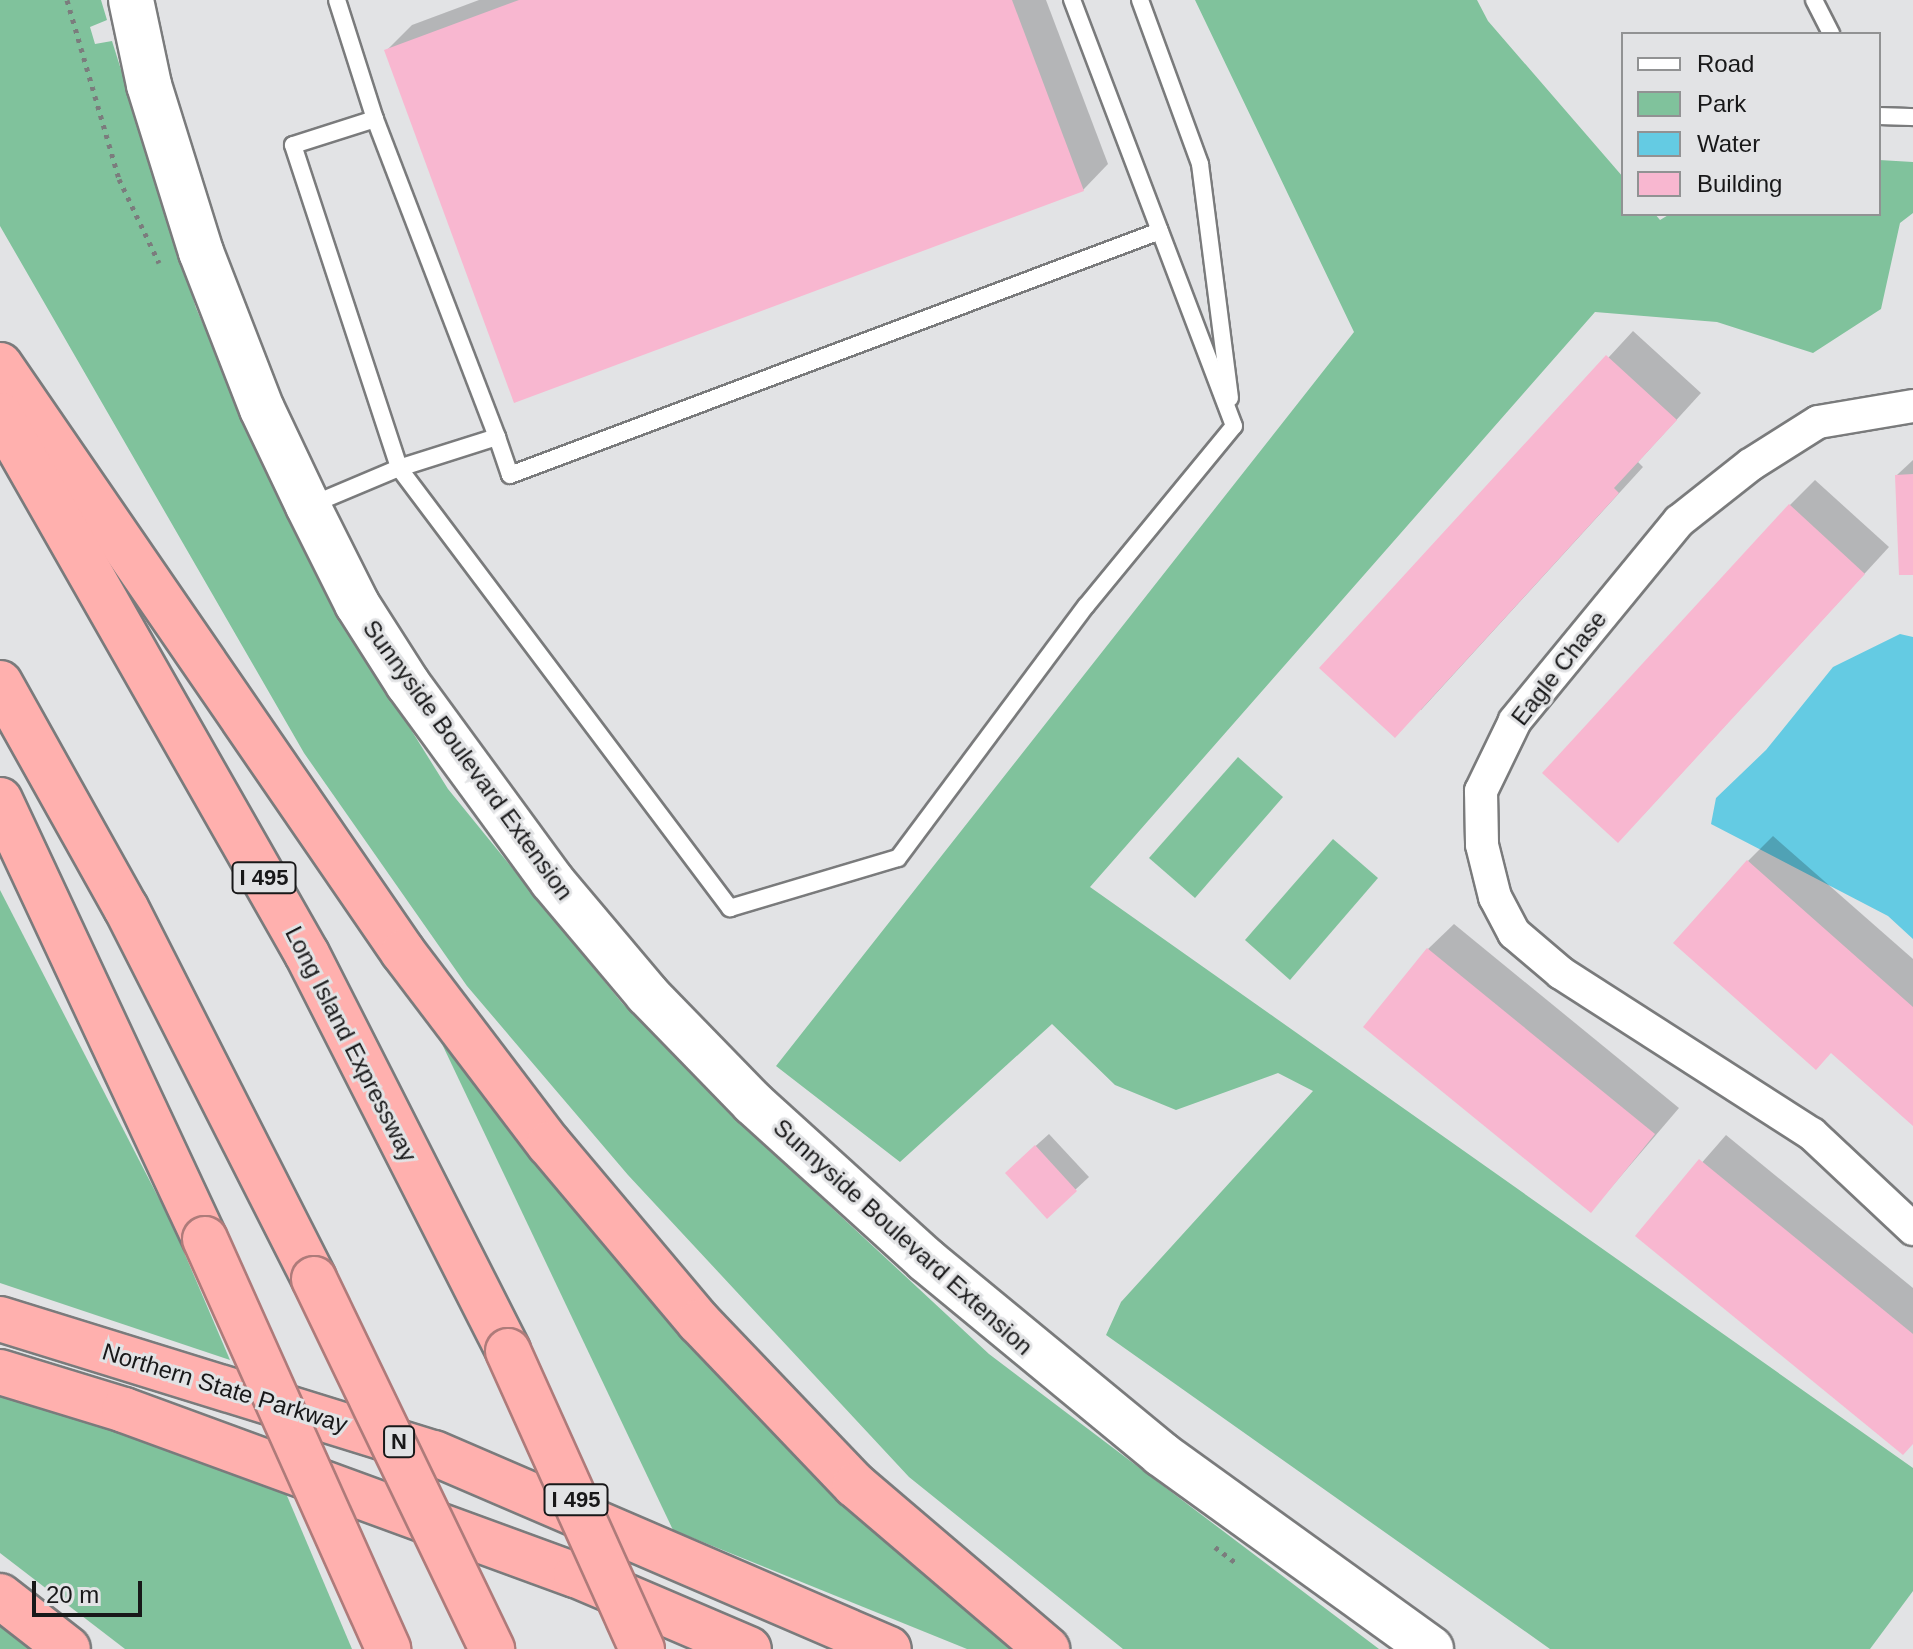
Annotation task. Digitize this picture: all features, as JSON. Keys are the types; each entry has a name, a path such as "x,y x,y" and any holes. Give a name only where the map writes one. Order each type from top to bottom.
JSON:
{"highway":[{"path":"0,365 403,952 549,1144 699,1322 855,1485 1047,1649"},
{"name":"Long Island Expressway","path":"0,415 307,954 508,1351 642,1649"},
{"path":"0,683 126,908 314,1279 492,1649"},
{"path":"0,800 205,1239 388,1649"},
{"name":"Northern State Parkway","path":"0,1319 434,1453 889,1649"},
{"path":"0,1372 124,1410 576,1575 749,1649"},
{"path":"0,1596 68,1649"}],"main road":[{"name":"Sunnyside Boulevard Extension","path":"131,0 149,85 201,252 262,409 357,604 490,798 647,994 753,1103 1041,1360 1279,1543 1431,1649"}],"street":[{"name":"Eagle Chase","path":"1913,406 1818,422 1750,465 1679,521 1515,721 1481,791 1482,845 1495,897 1514,933 1561,973 1812,1134 1913,1229"}],"lane":[{"path":"337,0 375,119 510,475 1160,231"},
{"path":"1072,0 1234,426"},
{"path":"375,119 293,145 399,468 730,908 898,858 1086,606 1234,426 1200,164 1140,0"},
{"path":"1814,0 1830,32"},
{"path":"1881,116 1913,117"},
{"path":"308,506 399,468 497,437"}],"green space":[{"path":"0,0 101,0 107,20 90,27 95,44 112,41 196,308 284,511 350,632 448,789 622,1003 762,1143 989,1354 1379,1649 1123,1649 909,1477 628,1175 467,986 304,753 0,226"},
{"path":"1195,0 1477,0 1488,21 1621,175 1621,216 1657,216 1660,220 1667,216 1881,216 1881,160 1913,162 1913,213 1900,223 1881,309 1813,353 1717,322 1595,312 1090,887 1913,1468 1913,1591 1870,1649 1550,1649 1106,1335 1121,1302 1313,1091 1278,1073 1176,1110 1115,1085 1052,1024 900,1162 776,1066 1354,332"},
{"path":"1238,757 1283,797 1195,898 1149,858"},
{"path":"1333,839 1378,878 1290,980 1245,940"},
{"path":"0,890 172,1224 230,1360 0,1283"},
{"path":"423,1004 1027,1649 967,1649 673,1530"},
{"path":"0,1395 282,1484 352,1649 125,1649 0,1553"},
{"path":"0,1620 34,1649 0,1649"}],"water":[{"path":"1900,634 1913,637 1913,939 1888,916 1711,824 1716,798 1766,750 1833,667"}],"building":[{"path":"519,0 1012,0 1084,191 514,403 384,50"},
{"path":"1606,355 1677,420 1614,488 1619,493 1395,738 1319,668"},
{"path":"1913,474 1913,575 1899,575 1895,475"},
{"path":"1789,504 1865,574 1618,843 1542,773"},
{"path":"1747,860 1913,1007 1913,1126 1831,1053 1816,1070 1673,943"},
{"path":"1427,948 1655,1134 1591,1213 1363,1027"},
{"path":"1035,1145 1077,1191 1047,1219 1005,1173"},
{"path":"1699,1159 1913,1334 1913,1444 1903,1455 1635,1236"}]}
